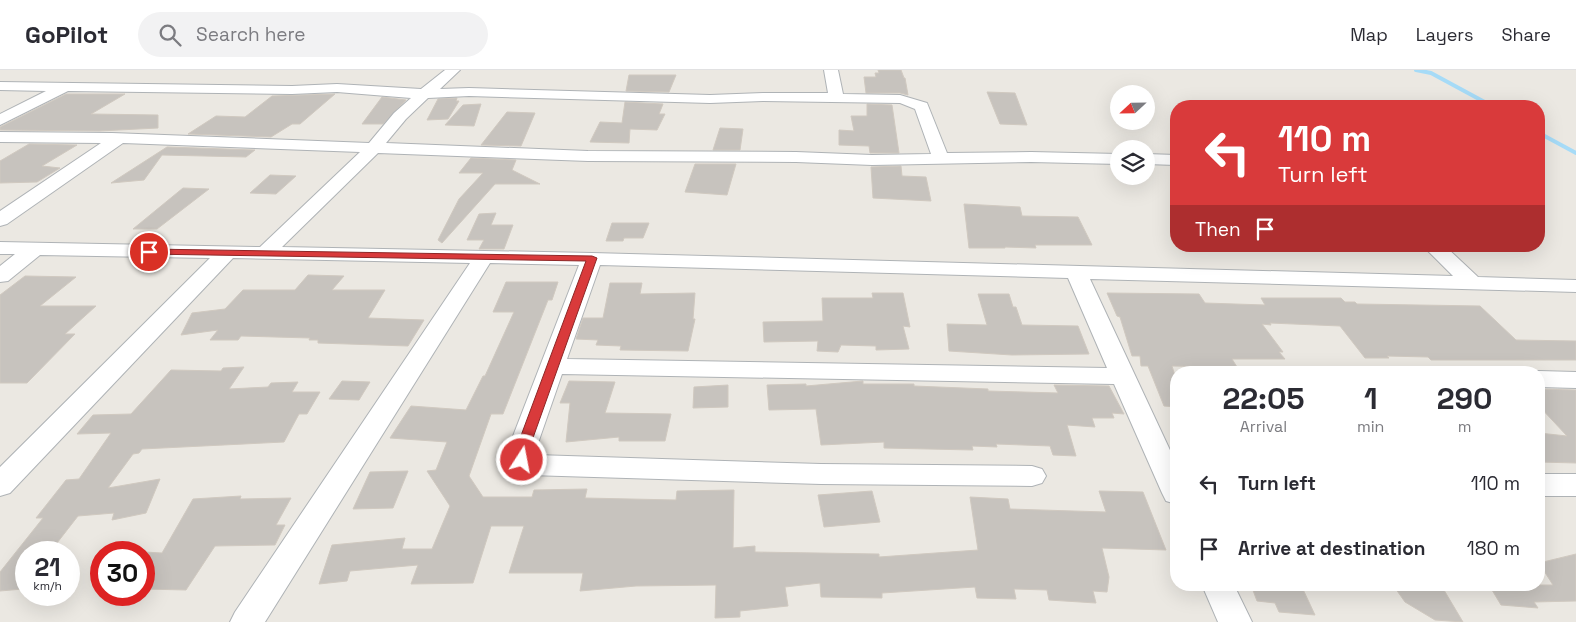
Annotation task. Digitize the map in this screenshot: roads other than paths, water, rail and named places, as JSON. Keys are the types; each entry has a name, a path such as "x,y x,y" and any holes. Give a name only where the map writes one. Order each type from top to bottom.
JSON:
{"street":[{"path":"265,253 373,150 400,116 422,94 432,89 453,70"},
{"path":"831,70 836,97"},
{"path":"0,120 87,74"},
{"path":"0,86 292,90 337,88 422,94 469,92 710,100 836,97 900,99 922,106 941,159"},
{"path":"0,137 118,139 373,150 694,158 941,159 1031,157 1110,159"},
{"path":"0,220 118,139"},
{"path":"1155,159 1170,160"},
{"path":"0,248 226,254 592,258 1576,286"},
{"path":"0,276 34,250"},
{"path":"1439,252 1472,283"},
{"path":"0,485 226,254"},
{"path":"247,622 484,257"},
{"path":"592,258 522,449 522,460 529,465 820,474 1032,476"},
{"path":"1076,272 1122,376 1170,474"},
{"path":"552,366 1122,376"},
{"path":"1545,379 1576,380"},
{"path":"1545,485 1576,485"},
{"path":"1221,591 1235,622"}],"waterway":[{"path":"1416,70 1431,73 1481,100"},
{"path":"1545,136 1576,153"}]}
